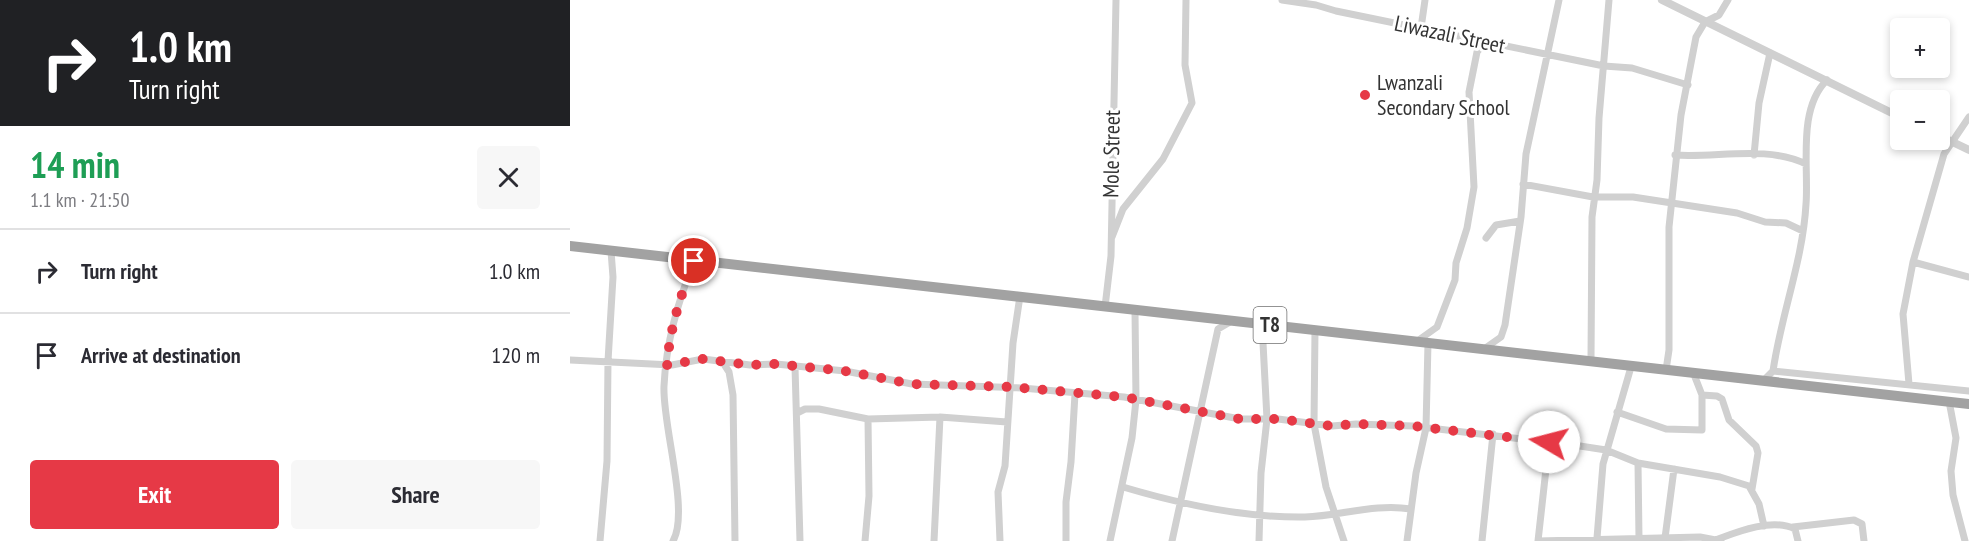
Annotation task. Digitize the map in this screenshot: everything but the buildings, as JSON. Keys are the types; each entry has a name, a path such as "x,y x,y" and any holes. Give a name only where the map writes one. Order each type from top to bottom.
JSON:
{"highway":[{"name":"T8","path":"570,246 1969,404"}],"street":[{"name":"Mole Street","path":"1105,307 1111,256 1116,0"},
{"path":"1110,245 1123,209 1163,159 1192,103 1185,65 1186,0"},
{"name":"Liwazali Street","path":"1282,0 1310,2 1485,42 1604,66 1632,68 1688,85"},
{"path":"1421,28 1425,0"},
{"path":"1483,350 1503,333 1536,99 1559,0"},
{"path":"1591,360 1593,197 1598,180 1609,0"},
{"path":"1662,0 1890,112"},
{"path":"1666,370 1671,203 1675,155 1696,37 1705,22 1719,15 1725,2"},
{"path":"1416,342 1437,327 1455,280 1455,266 1467,228 1474,187 1469,92 1477,52 1485,42"},
{"path":"1754,155 1760,101 1770,53"},
{"path":"1764,380 1773,371 1803,231 1806,164 1804,148 1820,88 1827,80"},
{"path":"1909,384 1903,314 1913,262 1942,159 1969,117"},
{"path":"1952,142 1969,150"},
{"path":"1675,155 1786,157 1806,164"},
{"path":"1523,184 1593,197 1634,196 1742,214 1765,222 1786,223 1803,231"},
{"path":"1486,238 1496,225 1515,224 1520,221"},
{"path":"600,541 607,461 608,361 612,297 611,251"},
{"path":"673,541 678,526 679,512 664,394 669,338 678,302 694,261"},
{"path":"1913,262 1969,277"},
{"path":"1000,541 998,492 1005,466 1007,422 1020,296"},
{"path":"1110,541 1122,487 1136,400 1135,311"},
{"path":"1172,541 1198,412 1218,329 1234,320"},
{"path":"1259,541 1267,419 1262,324"},
{"path":"1315,330 1314,424 1326,487 1344,541"},
{"path":"1407,541 1426,428 1428,343"},
{"path":"570,360 667,365 693,360 835,369 912,384 1011,387 1136,400 1240,419 1426,428 1493,434 1606,450 1638,463 1727,479 1752,489"},
{"path":"722,361 729,372 733,395 735,541"},
{"path":"795,367 800,541"},
{"path":"1596,538 1606,450 1630,367"},
{"path":"1773,371 1969,391"},
{"path":"1617,412 1666,429 1700,430 1703,426 1702,395 1692,372"},
{"path":"1066,541 1066,502 1075,394"},
{"path":"1702,395 1717,396 1722,399 1729,420 1756,447 1758,453 1752,489 1764,526"},
{"path":"1949,401 1956,438 1951,471 1952,488 1966,538"},
{"path":"797,413 805,409 819,409 868,419 940,417 1007,422"},
{"path":"934,541 940,417"},
{"path":"865,541 869,496 868,419"},
{"path":"1482,541 1493,434"},
{"path":"1549,442 1538,541 1596,538 1719,540 1764,526 1792,527 1854,520 1862,524 1863,539"},
{"path":"1638,463 1639,538"},
{"path":"1665,538 1674,469"},
{"path":"1122,487 1180,502 1259,514 1305,517 1375,508 1411,509"},
{"path":"1792,527 1798,541"}],"place":[{"name":"Lwanzali Secondary School","path":"1365,95"}],"route":[{"path":"694,261 678,302 669,338 667,365 703,359 750,365 776,364 826,368 912,384 1011,387 1124,397 1240,419 1278,419 1327,426 1356,424 1413,426 1549,442"}]}
